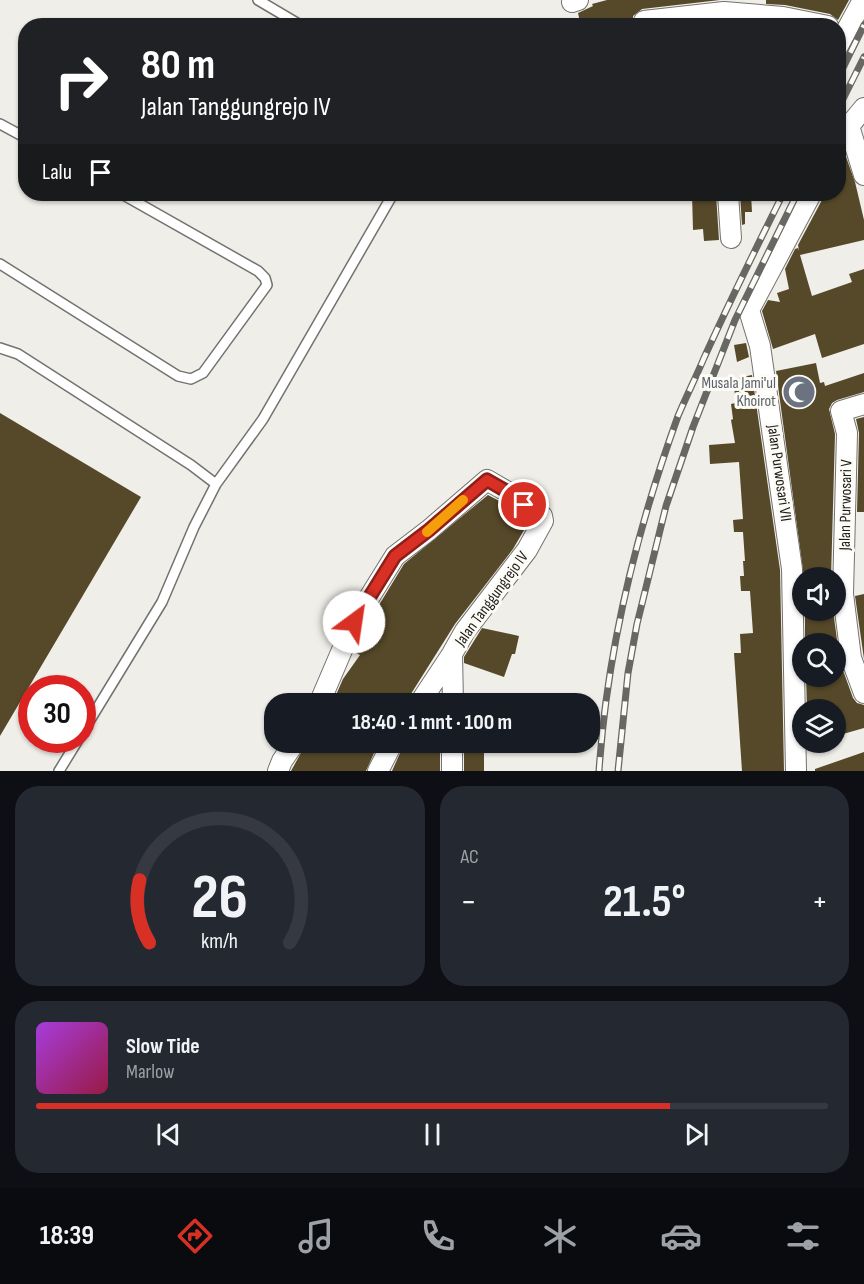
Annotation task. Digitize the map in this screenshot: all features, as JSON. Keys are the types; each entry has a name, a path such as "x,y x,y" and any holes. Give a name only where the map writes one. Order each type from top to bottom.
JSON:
{"street":[{"path":"846,31 863,0"},
{"path":"655,18 693,8 763,18"},
{"path":"846,131 864,108"},
{"path":"849,126 864,175"},
{"path":"728,201 731,238"},
{"name":"Jalan Purwosari VII","path":"796,771 792,569 760,346 749,310 807,201"},
{"name":"Jalan Purwosari V","path":"864,404 841,411 847,433 843,594 851,658 864,693"},
{"name":"Jalan Tanggungrejo IV","path":"324,693 354,622 395,556 487,480 542,516 543,521 527,550 470,624 426,693"},
{"path":"452,654 453,693"},
{"path":"279,771 287,753"},
{"path":"378,771 387,753"},
{"path":"452,753 452,771"}],"lane":[{"path":"258,0 288,18"},
{"path":"0,124 18,134"},
{"path":"0,264 178,376 191,379 203,373 267,285 265,278 258,271 134,201"},
{"path":"96,710 162,602 194,527 216,484 263,419 389,201"},
{"path":"0,348 27,360 191,465 216,484"},
{"path":"59,771 70,753"}],"building":[{"path":"607,0 720,0 642,9 633,18 579,18 578,13 593,6 592,4"},
{"path":"766,0 849,0 839,18 785,5 766,4"},
{"path":"846,157 864,220 864,240 800,255 812,296 852,282 849,274 864,269 864,344 822,358 815,334 773,349 762,311 768,300 780,302 777,293 789,289 785,269 795,249 798,248 799,251 798,245 821,201 846,201"},
{"path":"692,201 716,201 719,240 704,241 703,229 693,230"},
{"path":"740,201 751,201 752,212 745,212 745,224 742,225"},
{"path":"746,343 749,357 737,362 734,345"},
{"path":"816,363 820,383 824,382 825,386 864,373 864,392 837,400 829,409 835,434 831,567 803,567 776,371"},
{"path":"752,375 780,570 784,771 742,771 734,653 741,653 740,634 753,633 750,591 741,591 740,576 744,576 743,561 745,561 743,532 734,532 733,520 743,519 739,462 710,464 709,445 735,443 731,420 733,419 731,404 736,403 733,379"},
{"path":"0,413 141,497 36,675 18,675 18,705 0,736"},
{"path":"864,417 864,512 857,512 859,433 856,419"},
{"path":"488,495 503,503 499,507 527,525 513,549 455,624 412,693 337,693 343,679 360,655 354,652 365,628 404,564"},
{"path":"864,594 864,659 855,596"},
{"path":"805,621 834,621 836,633 805,633"},
{"path":"482,628 519,636 515,654 512,654 504,677 464,663 464,657"},
{"path":"846,679 853,698 857,703 864,705 864,728 846,733 846,699 807,699 806,687 846,687"},
{"path":"864,752 864,771 815,771 815,769"},
{"path":"301,753 374,753 366,771 291,771"},
{"path":"400,753 440,753 440,771 392,771"},
{"path":"464,753 484,753 484,771 464,771"}],"railway":[{"path":"846,62 864,25"},
{"path":"846,93 864,57"},
{"path":"599,771 603,726 617,636 649,502 678,416 780,201"},
{"path":"618,771 628,673 637,624 666,506 693,427 735,320 794,201"}],"slow traffic":[{"path":"427,532 463,500"}],"place":[{"name":"Musala Jami'ul Khoirot","path":"799,392"}],"route":[{"path":"354,622 385,568 395,556 487,480 513,495 524,505"}]}
